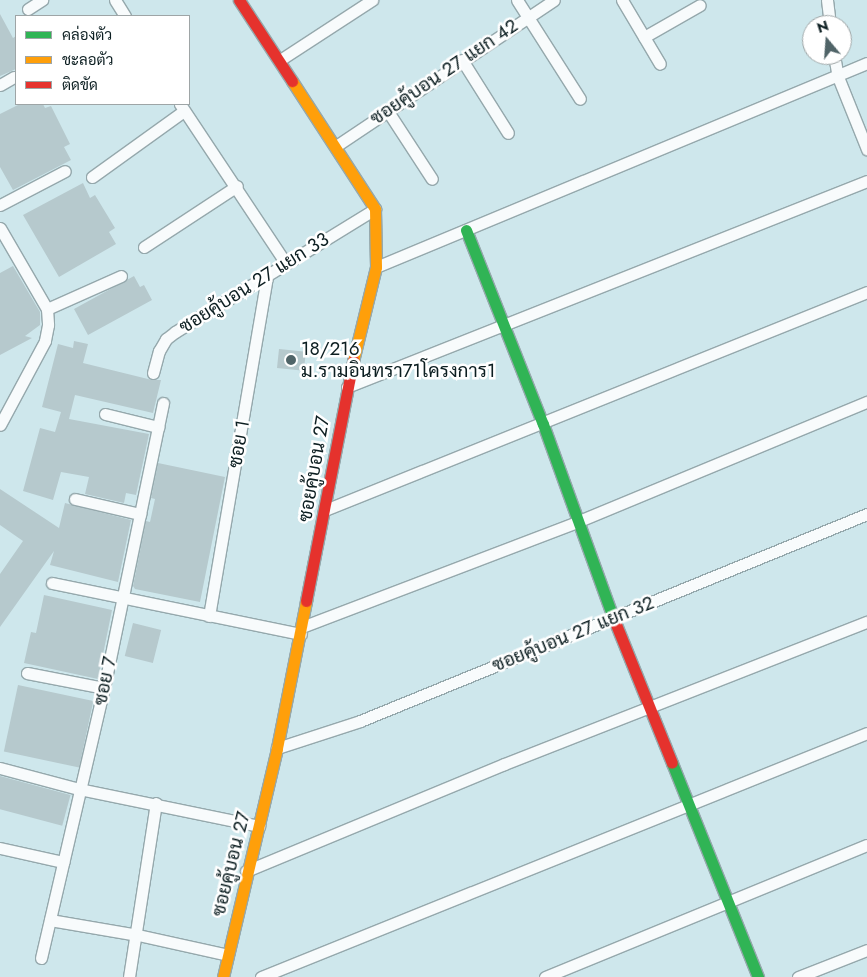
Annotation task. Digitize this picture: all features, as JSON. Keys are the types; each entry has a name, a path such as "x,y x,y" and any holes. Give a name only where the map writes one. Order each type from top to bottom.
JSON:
{"street":[{"path":"28,9 42,0"},
{"path":"115,0 123,15"},
{"path":"239,0 336,146 375,209"},
{"path":"280,60 372,0"},
{"path":"517,0 580,99"},
{"name":"ซอยคู้บอน 27 แยก 42","path":"336,146 386,110 554,0"},
{"path":"622,0 660,64"},
{"path":"827,0 829,15"},
{"path":"644,37 700,5"},
{"path":"462,60 508,133"},
{"path":"376,267 838,78 867,63"},
{"path":"836,65 838,78 867,150"},
{"path":"0,84 14,77"},
{"path":"92,176 182,107 237,186 285,262"},
{"path":"386,110 432,179"},
{"path":"0,205 65,171"},
{"path":"347,386 867,182"},
{"path":"144,247 237,186"},
{"name":"ซอยคู้บอน 27 แยก 33","path":"153,373 166,339 268,272 375,209"},
{"name":"ซอยคู้บอน 27","path":"223,977 246,871 259,826 277,748 325,510 347,386 376,267 375,209"},
{"path":"0,425 45,341 47,309 1,230"},
{"path":"466,230 543,424 613,618 651,706 688,804 758,977"},
{"name":"ซอย 1","path":"209,616 268,272"},
{"path":"47,309 122,276"},
{"path":"325,510 543,424 867,292"},
{"path":"52,583 209,616 301,630 579,520 867,402"},
{"name":"ซอย 7","path":"41,958 104,688 121,598 163,403"},
{"path":"105,414 158,427"},
{"path":"75,499 140,514"},
{"name":"ซอยคู้บอน 27 แยก 32","path":"277,748 360,721 867,514"},
{"path":"246,871 651,706 867,622"},
{"path":"27,673 104,688"},
{"path":"261,977 867,733"},
{"path":"0,768 79,789 156,803 259,826"},
{"path":"128,977 138,935 156,803"},
{"path":"545,977 728,900 867,845"},
{"path":"0,848 63,862"},
{"path":"50,920 138,935 228,955"},
{"path":"798,977 867,950"}],"building":[{"path":"0,14 13,38 15,37 15,69 0,76"},
{"path":"18,105 44,105 45,108 51,106 70,144 64,147 71,160 13,190 0,167 0,114"},
{"path":"83,183 90,198 95,195 115,228 109,232 116,244 59,277 23,215"},
{"path":"13,266 40,312 40,325 25,336 32,338 0,355 0,273"},
{"path":"134,276 140,287 144,285 152,300 88,335 74,309"},
{"path":"74,341 88,344 83,363 152,380 161,380 153,413 75,395 69,419 149,434 136,495 126,493 124,503 85,494 89,477 61,472 53,500 23,491 40,428 55,432 61,412 42,407 58,344 73,348"},
{"name":"18/216 ม.รามอินทรา71โครงการ1","path":"279,349 306,352 304,371 277,368"},
{"path":"158,463 225,477 200,602 135,589 133,586 146,521 150,522 155,499 151,498"},
{"path":"0,489 59,528 65,503 131,520 118,582 50,565 54,551 0,627 0,574 23,541 0,525"},
{"path":"44,595 112,610 98,679 24,663 31,632 36,633"},
{"path":"133,623 161,630 153,663 125,656"},
{"path":"18,685 93,701 79,768 4,752"},
{"path":"0,776 71,795 62,826 0,809"}],"traffic: fast":[{"path":"466,230 543,424 613,617"},
{"path":"672,763 758,977"}],"traffic: slow":[{"path":"292,81 375,209 376,267 353,361"},
{"path":"223,977 277,748 306,601"}],"traffic: jam":[{"path":"239,0 292,81"},
{"path":"306,601 353,361"},
{"path":"613,617 672,763"}],"place":[{"name":"18/216 ม.รามอินทรา71โครงการ1","path":"291,360"}]}
